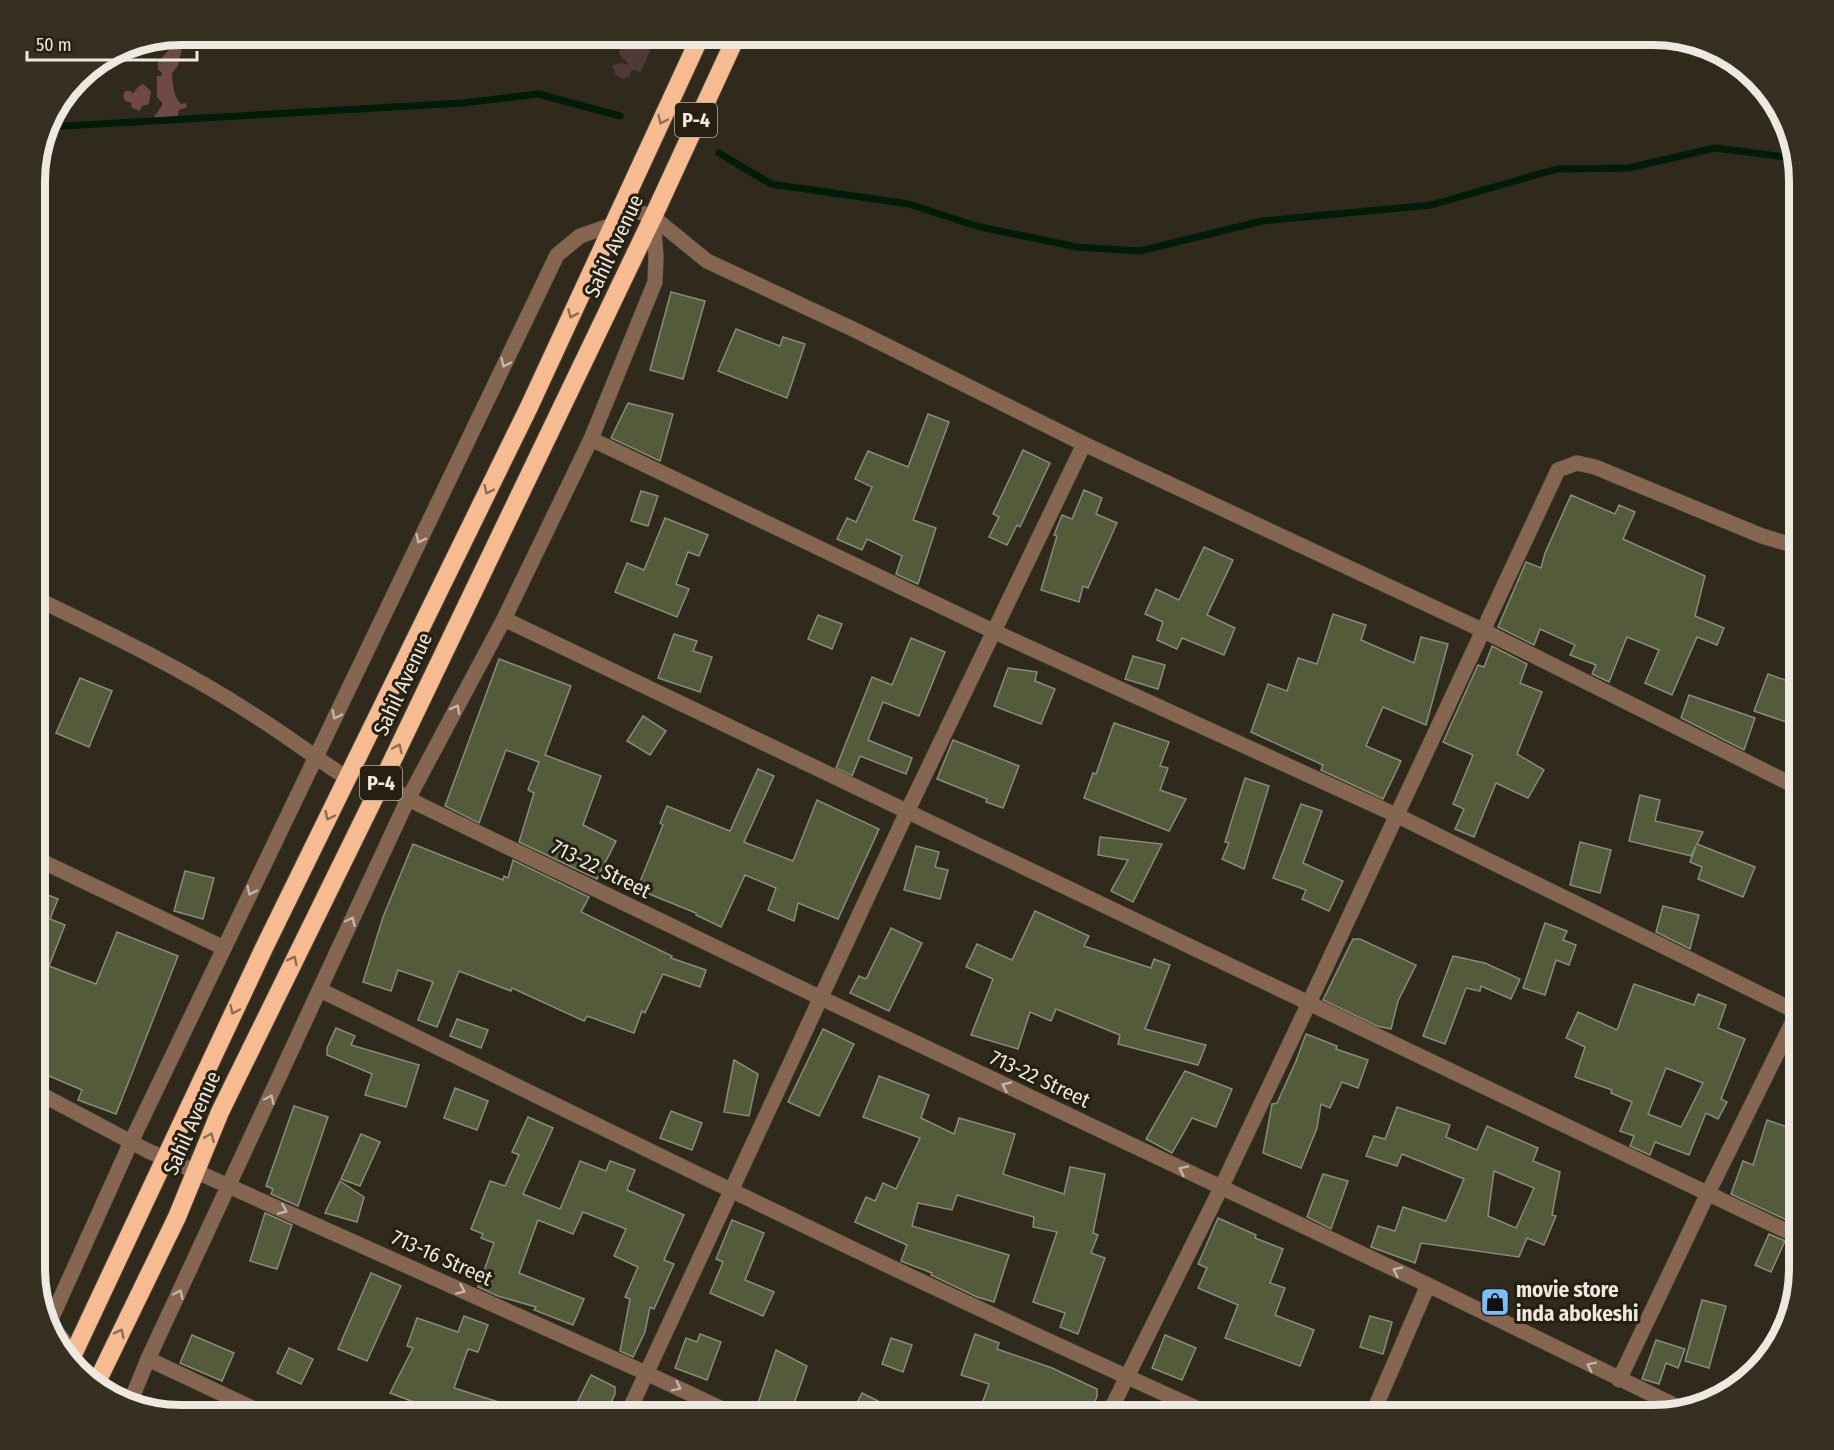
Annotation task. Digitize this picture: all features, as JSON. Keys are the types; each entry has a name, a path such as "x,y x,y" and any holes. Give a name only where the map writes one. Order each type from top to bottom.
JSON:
{"highway":[{"name":"Sahil Avenue","path":"74,1353 264,948 529,407 696,45"},
{"name":"Sahil Avenue","path":"99,1378 177,1217 220,1112 382,782 653,217 732,45"}],"street":[{"path":"621,205 653,217 707,261 858,331 1084,444 1482,630 1789,783"},
{"path":"133,1396 408,799 504,619 591,439 655,282 653,217"},
{"path":"52,1313 131,1142 557,255 580,236 612,225"},
{"path":"591,439 995,632 1396,815 1789,1006"},
{"path":"632,1405 906,814 1084,444"},
{"path":"1113,1405 1221,1188 1558,471 1577,463 1595,467 1762,536 1789,544"},
{"path":"45,605 164,661 261,719 347,778"},
{"path":"504,619 906,814 1789,1232"},
{"name":"713-22 Street","path":"382,782 408,799 1671,1404"},
{"path":"45,863 224,948"},
{"path":"320,990 731,1190 1188,1405"},
{"path":"1620,1380 1708,1193 1789,1031"},
{"name":"713-16 Street","path":"45,1096 166,1160 230,1186 646,1372 713,1405"},
{"path":"1377,1405 1428,1286"},
{"path":"148,1359 244,1405"}],"shaded area":[{"path":"173,45 183,45 178,66 172,73 176,97 181,104 186,103 187,107 179,110 176,118 170,121 154,117 163,104 157,97 157,76 161,76 162,73 158,69 158,62"},
{"path":"620,45 653,45 641,72 634,70 630,72 630,76 623,79 616,75 612,65 622,63 627,65 628,63 619,54"},
{"path":"143,84 151,91 149,104 142,106 140,111 131,107 132,103 125,101 123,96 125,91 133,93"}],"building":[{"path":"671,292 705,301 683,379 650,370"},
{"path":"736,329 780,346 783,337 805,344 787,398 718,371"},
{"path":"628,403 673,414 660,461 611,438"},
{"path":"928,414 949,422 913,520 936,528 918,584 896,574 902,556 867,539 862,550 837,539 847,518 856,522 872,487 855,479 868,451 908,467"},
{"path":"1023,450 1050,463 1020,527 1017,525 1007,545 989,537 999,517 993,514"},
{"path":"1084,490 1102,498 1096,514 1117,523 1088,588 1083,586 1079,602 1041,590 1057,536 1054,535 1062,515 1072,519"},
{"path":"641,491 658,496 648,526 631,521"},
{"path":"1571,495 1615,514 1619,505 1635,512 1623,539 1705,576 1695,616 1724,628 1717,645 1697,637 1672,695 1645,683 1659,650 1627,637 1609,682 1592,674 1596,665 1570,655 1575,645 1540,629 1534,645 1498,627 1526,562 1541,568 1545,553"},
{"path":"665,518 708,535 699,556 688,552 676,584 689,589 677,617 615,592 627,563 644,570"},
{"path":"1204,547 1233,560 1207,615 1235,628 1224,655 1182,638 1177,649 1157,640 1163,622 1145,614 1156,589 1179,600"},
{"path":"1333,614 1366,625 1361,640 1414,663 1421,637 1448,644 1426,725 1383,707 1366,746 1401,761 1383,799 1321,770 1323,765 1251,732 1268,684 1287,691 1298,658 1317,664"},
{"path":"818,615 842,624 832,649 808,639"},
{"path":"674,634 697,641 693,651 712,657 700,692 658,678"},
{"path":"911,638 945,652 919,716 883,702 868,740 912,758 906,774 860,756 852,776 836,768 872,677 892,685"},
{"path":"1492,646 1527,664 1520,683 1542,692 1517,754 1544,770 1528,798 1496,783 1474,837 1455,829 1464,809 1453,804 1473,755 1443,742 1478,665 1484,667"},
{"path":"1133,656 1165,665 1158,689 1125,679"},
{"path":"499,659 571,686 545,755 601,776 583,825 616,841 597,879 519,842 534,793 528,790 539,762 506,750 479,823 445,806"},
{"path":"1008,668 1037,672 1035,681 1055,689 1041,724 994,706"},
{"path":"1768,674 1789,681 1789,723 1754,711"},
{"path":"80,678 112,691 89,747 56,733"},
{"path":"1689,695 1755,718 1744,750 1681,718"},
{"path":"643,716 666,731 650,755 627,741"},
{"path":"1114,723 1169,742 1160,766 1168,768 1160,790 1186,799 1169,831 1084,798 1093,773 1096,774"},
{"path":"953,740 1019,766 1003,808 986,802 987,799 937,779"},
{"path":"758,769 774,776 744,842 793,861 817,800 879,829 838,919 798,903 794,921 768,910 776,888 745,875 721,927 696,913 637,889 663,825 660,823 667,806 730,831"},
{"path":"1245,778 1269,786 1244,869 1222,859 1229,843 1225,842"},
{"path":"1640,795 1660,800 1655,821 1703,832 1697,844 1755,867 1743,897 1698,879 1702,867 1690,862 1696,846 1691,856 1629,841"},
{"path":"1301,804 1322,811 1303,863 1343,881 1329,911 1302,899 1306,890 1273,878"},
{"path":"1100,837 1162,844 1133,902 1111,891 1128,860 1098,855"},
{"path":"1580,842 1611,850 1600,893 1570,885"},
{"path":"413,844 503,880 504,876 508,878 513,860 589,897 581,912 672,956 671,958 706,970 700,987 663,974 645,1013 642,1011 634,1033 587,1016 584,1021 512,988 511,991 459,971 437,1027 418,1020 433,982 398,970 391,991 363,982 383,917"},
{"path":"916,846 939,852 935,867 948,870 940,899 904,890"},
{"path":"185,871 214,878 203,919 174,911"},
{"path":"45,894 58,899 50,919 65,925 49,966 96,984 117,932 178,956 116,1114 78,1100 82,1090 45,1074"},
{"path":"1663,906 1699,915 1690,949 1656,932"},
{"path":"1035,911 1089,936 1084,946 1151,968 1154,959 1170,965 1145,1029 1206,1045 1198,1065 1118,1044 1120,1035 1056,1009 1051,1021 1030,1012 1018,1049 971,1035 993,979 966,967 977,944 1012,960"},
{"path":"1545,923 1567,931 1563,940 1576,945 1569,965 1556,960 1545,995 1523,988"},
{"path":"891,928 922,943 889,1011 850,993 859,976 866,979"},
{"path":"1353,939 1360,939 1416,965 1398,1001 1391,1029 1377,1026 1323,1000"},
{"path":"1453,956 1485,963 1520,979 1511,999 1481,986 1480,991 1466,988 1445,1044 1423,1036"},
{"path":"1634,984 1694,1005 1698,994 1726,1005 1718,1028 1745,1039 1721,1099 1727,1102 1718,1119 1706,1113 1689,1155 1655,1142 1650,1155 1630,1146 1634,1136 1620,1131 1632,1102 1611,1093 1612,1090 1575,1077 1585,1047 1566,1038 1578,1012 1617,1030","holes":["1666,1068 1703,1083 1681,1127 1648,1114"]},
{"path":"457,1019 488,1030 481,1048 450,1036"},
{"path":"336,1028 355,1036 351,1045 419,1065 406,1107 365,1095 372,1074 327,1055 327,1048"},
{"path":"823,1029 854,1044 819,1116 788,1102"},
{"path":"1306,1034 1337,1046 1336,1049 1368,1060 1358,1088 1342,1082 1330,1108 1321,1104 1317,1128 1301,1168 1263,1153 1272,1104 1277,1103"},
{"path":"734,1060 758,1074 749,1116 724,1112"},
{"path":"1185,1071 1232,1089 1216,1127 1192,1118 1172,1153 1146,1139"},
{"path":"879,1076 929,1095 921,1118 954,1134 959,1118 1015,1134 1003,1174 1064,1194 1070,1167 1105,1174 1093,1233 1098,1235 1091,1253 1105,1258 1078,1334 1060,1327 1065,1313 1033,1302 1057,1232 1033,1227 1034,1217 957,1195 952,1210 918,1203 912,1226 1009,1255 994,1302 977,1297 931,1275 932,1273 901,1261 907,1245 855,1222 866,1197 875,1201 883,1183 896,1189 920,1138 863,1117"},
{"path":"455,1088 488,1101 477,1130 444,1118"},
{"path":"294,1106 328,1117 298,1206 271,1194 273,1189 266,1186"},
{"path":"1397,1107 1450,1125 1446,1137 1477,1150 1487,1126 1538,1148 1533,1161 1560,1172 1552,1215 1556,1216 1544,1245 1527,1238 1519,1257 1421,1243 1415,1263 1371,1247 1378,1226 1395,1231 1403,1207 1446,1221 1464,1179 1402,1154 1397,1166 1366,1156 1374,1136 1385,1139","holes":["1494,1171 1534,1188 1516,1228 1488,1216"]},
{"path":"671,1111 702,1123 692,1150 660,1138"},
{"path":"528,1117 553,1128 523,1194 560,1209 580,1161 606,1171 610,1161 635,1170 627,1190 684,1215 664,1260 674,1264 654,1309 650,1307 645,1332 633,1357 620,1351 630,1299 625,1297 638,1267 614,1256 626,1229 583,1212 573,1234 538,1220 519,1273 584,1299 573,1325 534,1310 536,1307 498,1296 478,1287 494,1243 481,1238 483,1234 471,1229 490,1181 505,1186 519,1155 512,1152"},
{"path":"1767,1120 1789,1128 1789,1221 1731,1194 1743,1161 1753,1165"},
{"path":"361,1134 380,1142 360,1186 341,1179"},
{"path":"1323,1174 1348,1181 1331,1229 1307,1217"},
{"path":"340,1181 364,1197 357,1222 325,1213"},
{"path":"265,1213 292,1225 277,1269 250,1261"},
{"path":"1218,1218 1256,1235 1255,1238 1283,1249 1270,1283 1285,1288 1275,1315 1314,1330 1300,1366 1225,1338 1238,1305 1198,1288 1207,1268 1198,1264"},
{"path":"732,1220 764,1233 745,1280 774,1292 763,1316 710,1293 723,1262 716,1259"},
{"path":"1769,1234 1785,1241 1771,1272 1755,1265"},
{"path":"371,1273 401,1286 367,1361 338,1349"},
{"path":"1702,1300 1726,1306 1709,1368 1685,1361"},
{"path":"464,1316 488,1325 478,1352 468,1349 454,1388 508,1405 422,1405 390,1393 413,1348 407,1346 417,1318 458,1332"},
{"path":"1370,1316 1392,1322 1383,1354 1360,1347"},
{"path":"700,1334 721,1342 707,1380 675,1368 686,1338 697,1342"},
{"path":"975,1334 999,1343 997,1349 1052,1368 1097,1389 1097,1397 1093,1405 982,1405 989,1384 961,1375"},
{"path":"192,1335 234,1353 222,1381 180,1363"},
{"path":"1165,1335 1196,1348 1182,1380 1152,1368"},
{"path":"891,1338 912,1345 903,1372 882,1364"},
{"path":"1656,1340 1685,1349 1678,1368 1666,1363 1659,1384 1642,1379"},
{"path":"289,1348 313,1359 301,1384 277,1373"},
{"path":"776,1350 807,1366 793,1405 757,1405"},
{"path":"591,1375 615,1387 615,1394 610,1405 576,1405"},
{"path":"862,1393 886,1405 856,1405"}],"waterway":[{"path":"56,126 463,103 538,94 620,116"},
{"path":"719,153 771,184 909,204 976,226 1077,247 1140,251 1262,221 1431,205 1557,169 1628,168 1715,148 1787,157"}],"place":[{"name":"movie store inda abokeshi","path":"1495,1302"}]}
